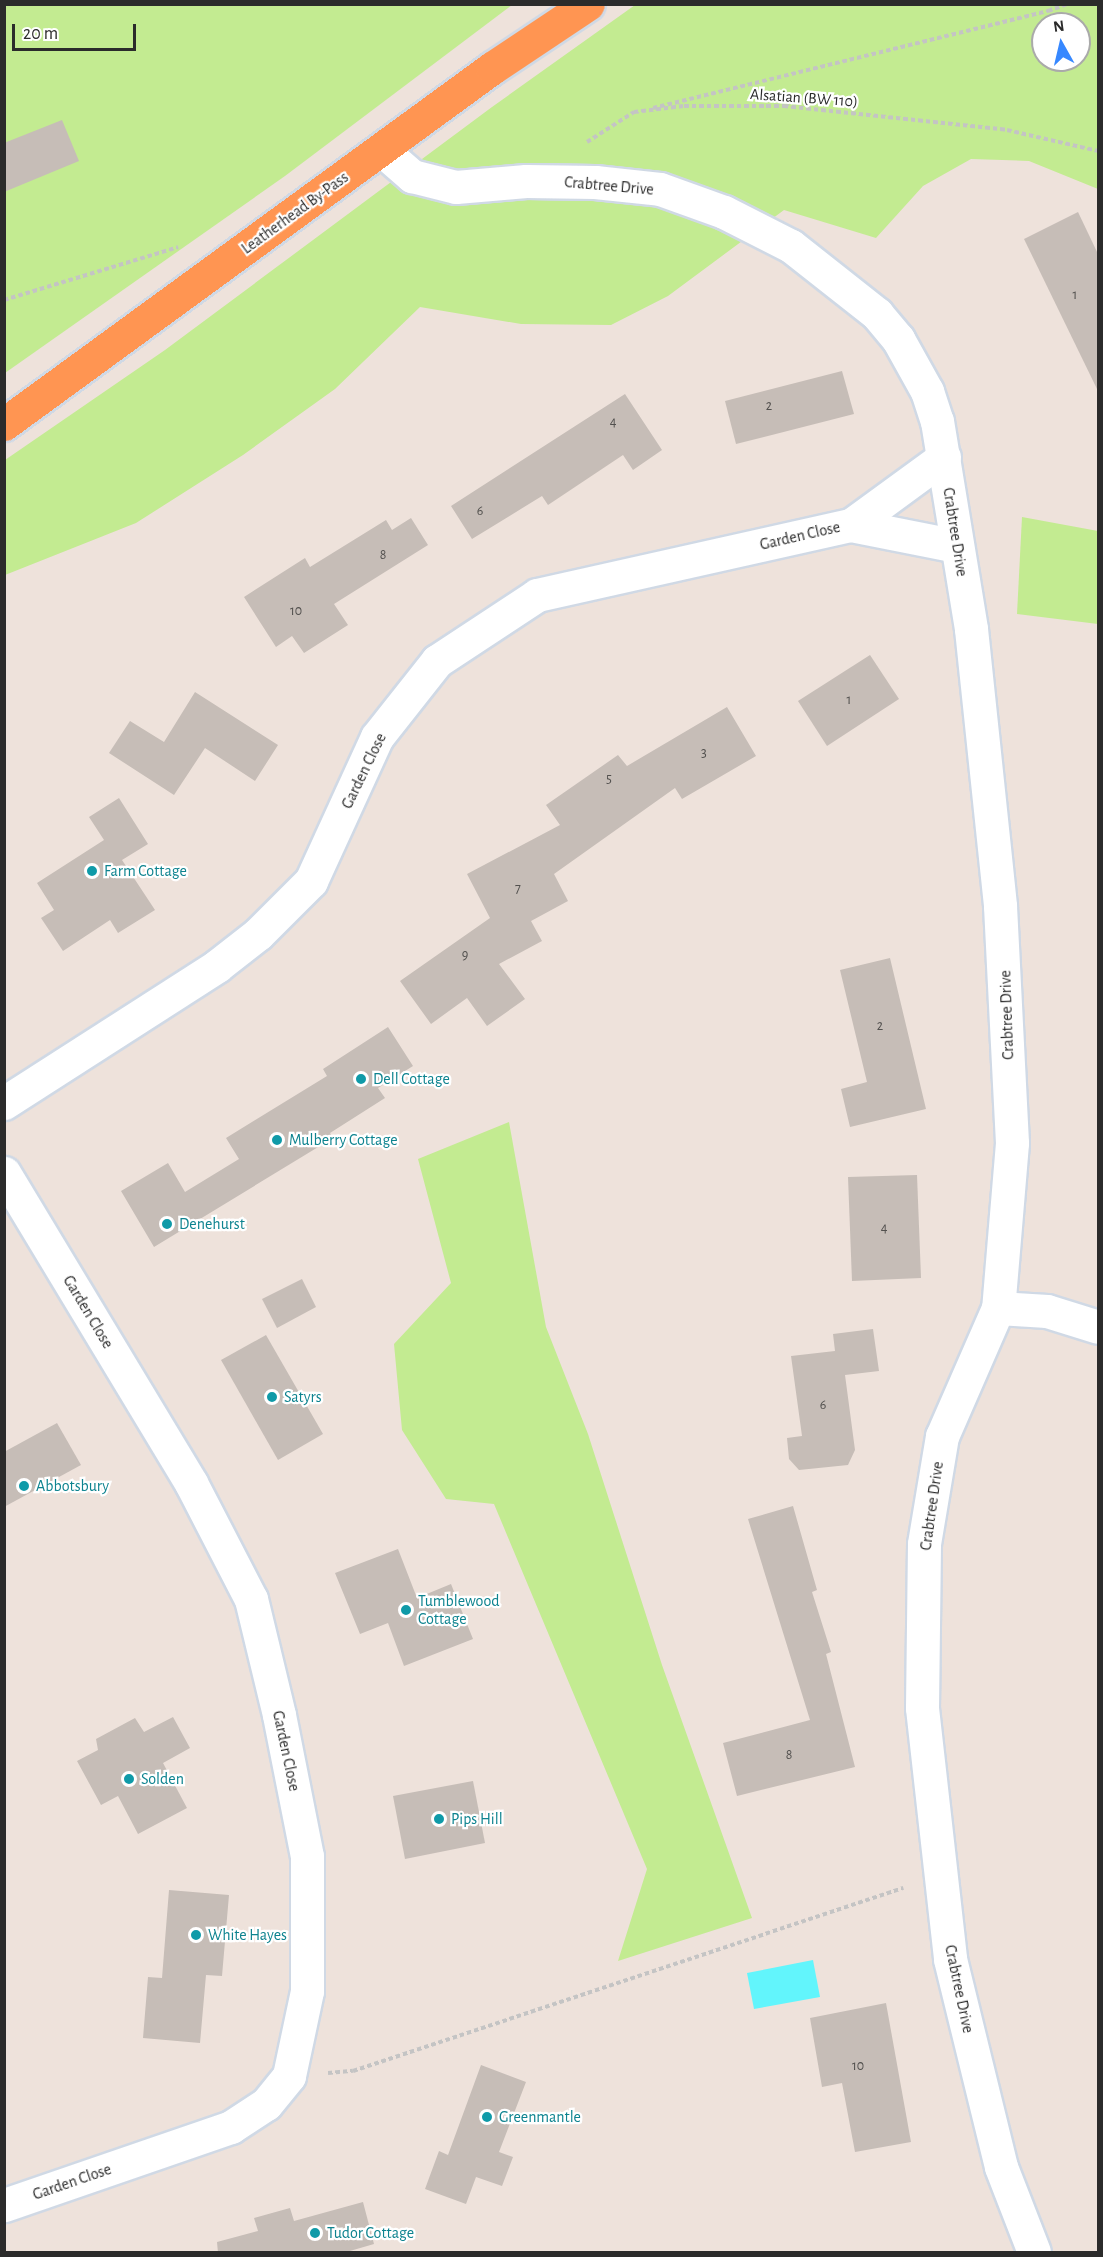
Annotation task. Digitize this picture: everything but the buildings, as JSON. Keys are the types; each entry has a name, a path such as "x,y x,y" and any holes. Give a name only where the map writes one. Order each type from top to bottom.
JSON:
{"highway":[{"name":"Leatherhead By-Pass","path":"4,424 492,68 588,4"}],"street":[{"name":"Crabtree Drive","path":"382,150 412,176 456,187 537,181 595,182 660,189 724,212 791,246 877,314 898,339 927,392 944,457 970,629 1003,940 1012,1143 998,1308 942,1436 924,1544 922,1708 950,1959 1001,2167 1034,2253"},
{"name":"Garden Close","path":"4,1103 217,966 258,933 312,881 377,737 437,661 537,595 851,525 944,457"},
{"name":"Garden Close","path":"851,525 957,546"},
{"name":"Garden Close","path":"4,1173 191,1483 251,1599 279,1715 307,1856 307,1991 289,2076 266,2104 231,2127 4,2205"},
{"path":"998,1308 1047,1311 1098,1327"}],"path":[{"path":"634,112 1048,11 1067,4"},
{"name":"Alsatian (BW 110)","path":"585,143 634,112 684,106 784,106 1007,130 1098,151"},
{"path":"4,300 179,247"},
{"path":"289,2076 352,2071 941,1876"}],"green space":[{"path":"4,5 512,5 285,176 5,373"},
{"path":"635,5 1098,5 1098,189 1029,161 971,159 923,186 876,238 784,210 668,296 611,325 521,324 420,307 335,389 243,455 136,523 5,575 5,460 165,350 492,107"},
{"path":"1022,517 1098,531 1098,624 1017,614"},
{"path":"509,1122 546,1327 588,1434 662,1665 752,1918 618,1961 647,1869 494,1504 446,1499 402,1430 394,1344 451,1283 418,1159"}],"water":[{"path":"813,1960 820,1997 754,2009 747,1973"}],"place":[{"name":"Farm Cottage","path":"92,871"},
{"name":"Dell Cottage","path":"361,1079"},
{"name":"Mulberry Cottage","path":"277,1140"},
{"name":"Denehurst","path":"167,1224"},
{"name":"Satyrs","path":"272,1397"},
{"name":"Abbotsbury","path":"24,1486"},
{"name":"Tumblewood Cottage","path":"406,1610"},
{"name":"Solden","path":"129,1779"},
{"name":"Pips Hill","path":"439,1819"},
{"name":"White Hayes","path":"196,1935"},
{"name":"Greenmantle","path":"487,2117"},
{"name":"Tudor Cottage","path":"315,2233"}]}
